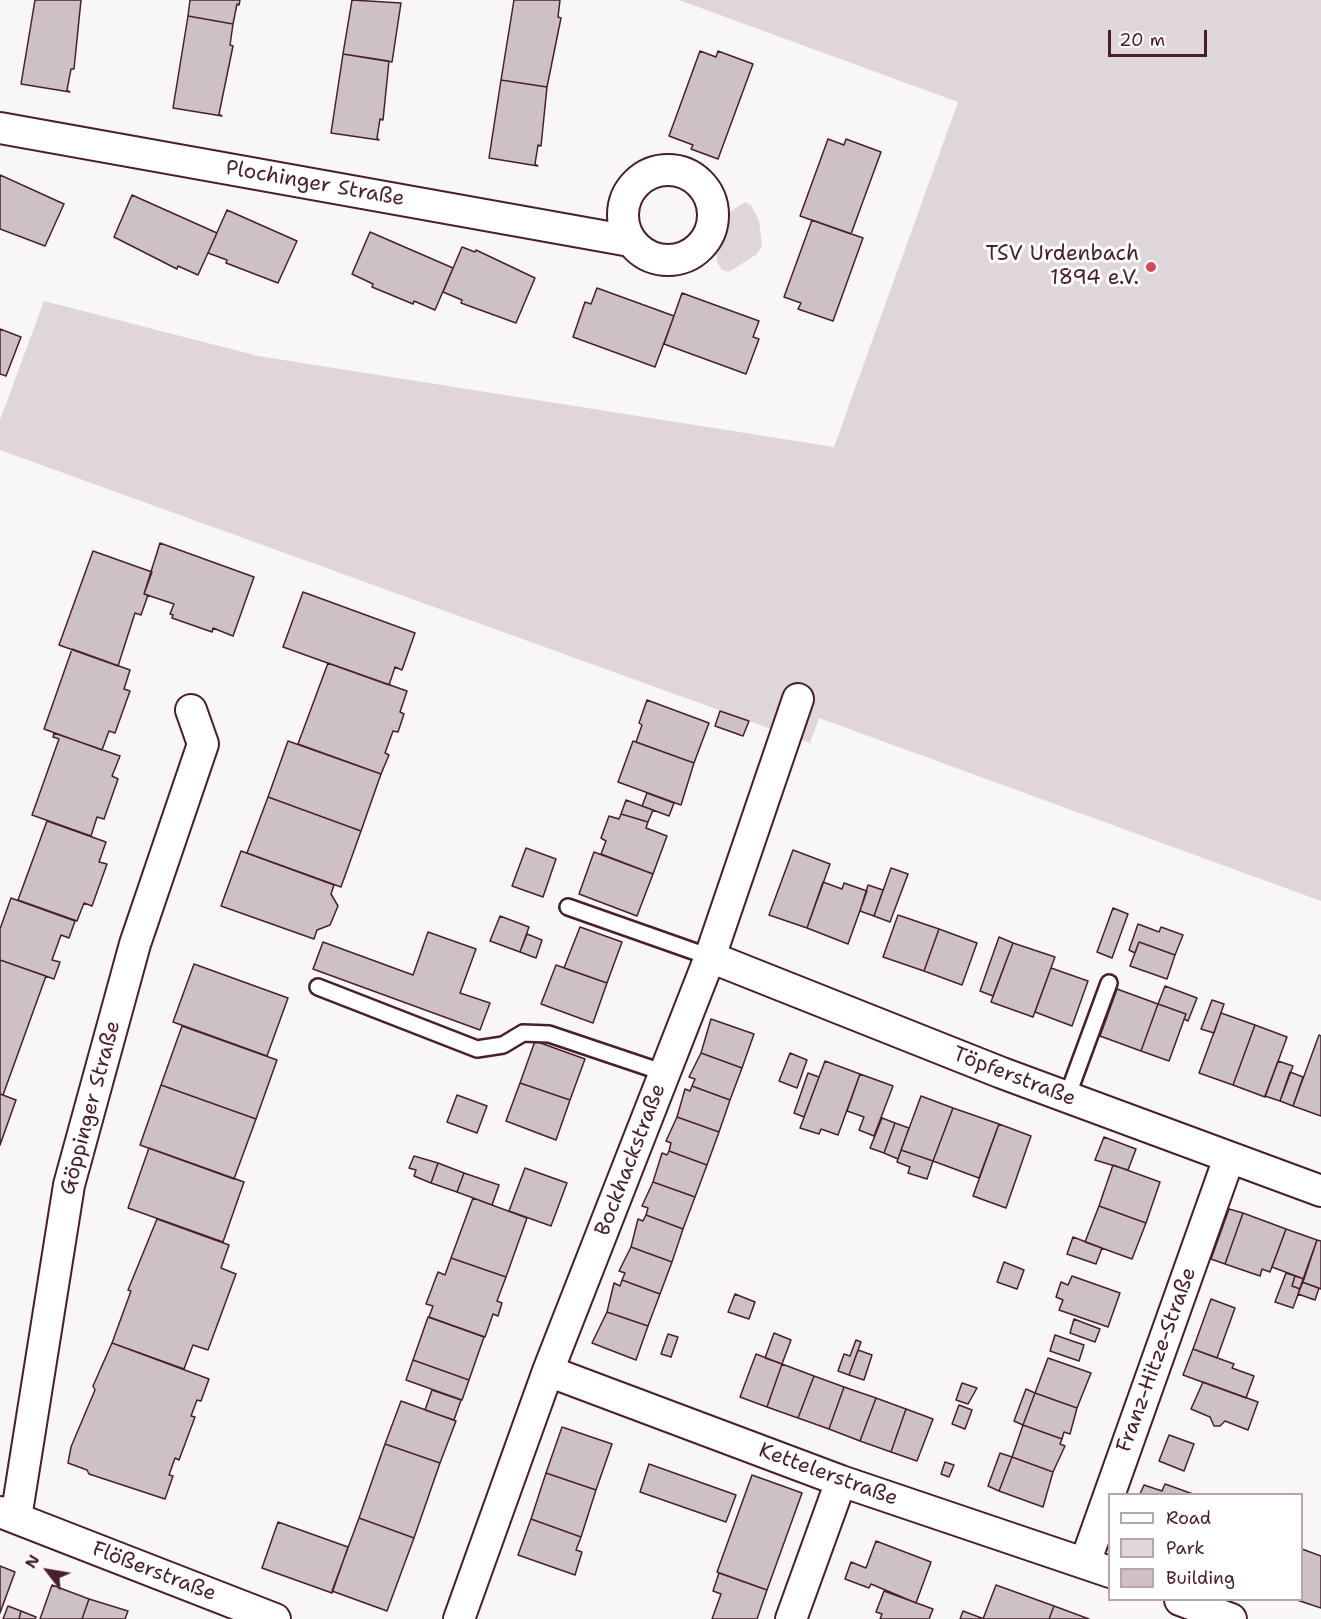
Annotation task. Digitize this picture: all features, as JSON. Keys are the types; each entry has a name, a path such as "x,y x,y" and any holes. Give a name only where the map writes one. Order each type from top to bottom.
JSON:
{"street":[{"name":"Plochinger Straße","path":"0,128 630,241"},
{"name":"Bockhackstraße","path":"459,1619 548,1371 710,957 798,699"},
{"name":"Göppinger Straße","path":"8,1515 69,1185 135,944 203,744 191,710"},
{"name":"Töpferstraße","path":"710,957 1067,1097 1321,1191"},
{"name":"Franz-Hitze-Straße","path":"1121,1493 1229,1158"},
{"name":"Kettelerstraße","path":"548,1371 841,1481 1097,1567"},
{"path":"790,1619 841,1481"},
{"name":"Flößerstraße","path":"8,1515 275,1619"},
{"name":"Franz-Hitze-Straße","path":"1097,1567 1108,1533"},
{"path":"1185,1601 1231,1619"}],"lane":[{"path":"568,907 710,957"},
{"path":"1067,1097 1109,983"},
{"path":"318,987 477,1049 503,1045 523,1033 549,1034 665,1073"}],"green space":[{"path":"679,0 1321,0 1321,901 819,718 810,743 0,450 0,420 44,301 258,356 834,447 958,102"},
{"path":"745,202 751,205 759,221 762,246 757,254 729,272 722,270 717,262 717,251 725,235 724,224 728,213"}],"building":[{"path":"35,0 81,0 74,69 71,69 67,90 70,92 21,84"},
{"path":"190,0 240,0 233,24 188,16"},
{"path":"352,0 401,3 392,62 343,54"},
{"path":"514,0 560,0 558,17 561,18 547,87 501,80"},
{"path":"188,16 233,24 230,45 233,46 219,114 222,116 173,108"},
{"path":"700,51 716,57 718,51 753,64 718,159 691,149 693,145 669,136"},
{"path":"343,54 389,61 383,120 380,119 377,138 379,140 331,133"},
{"path":"501,80 547,87 541,146 538,145 535,164 538,166 489,158"},
{"path":"828,139 844,145 846,139 881,152 851,234 800,216"},
{"path":"0,175 64,204 45,246 0,229"},
{"path":"132,195 217,233 198,275 178,266 177,269 114,237"},
{"path":"227,210 297,241 278,283 226,263 227,260 208,253"},
{"path":"812,220 863,238 833,321 798,309 801,303 784,297"},
{"path":"370,232 453,268 435,310 414,301 413,304 372,287 373,284 352,274"},
{"path":"462,247 475,252 476,250 535,278 516,323 461,303 462,300 443,292"},
{"path":"597,288 674,316 655,367 573,337 585,302 591,304"},
{"path":"682,293 759,321 753,337 759,339 746,374 664,344"},
{"path":"0,329 21,337 6,376 0,374"},
{"path":"160,543 254,577 233,636 213,628 212,632 172,618 173,615 170,614 174,604 144,594"},
{"path":"93,551 152,572 144,594 148,595 141,615 135,613 118,666 59,645"},
{"path":"303,592 415,633 402,670 395,667 389,685 283,647"},
{"path":"72,649 130,670 124,689 130,691 115,733 109,731 102,750 44,729"},
{"path":"328,663 407,691 400,712 404,714 398,732 393,731 385,753 389,755 381,774 298,744"},
{"path":"647,700 709,723 694,763 636,742 642,725 639,723"},
{"path":"720,711 749,721 743,736 715,726"},
{"path":"54,733 120,756 112,776 118,779 104,819 97,817 91,836 32,815 59,739 53,737"},
{"path":"288,741 381,774 361,831 268,797"},
{"path":"633,741 694,763 681,805 618,782"},
{"path":"647,793 674,803 669,816 642,806"},
{"path":"268,797 361,831 341,887 247,853"},
{"path":"626,800 653,810 648,822 621,814"},
{"path":"621,814 648,822 646,828 667,836 653,874 601,854 606,841 601,838 609,816 619,819"},
{"path":"47,821 106,842 99,862 107,864 92,906 84,903 77,921 18,900"},
{"path":"526,848 556,859 543,897 512,886"},
{"path":"793,850 830,864 807,928 769,915"},
{"path":"241,851 334,885 331,894 338,906 330,925 317,930 314,939 221,906"},
{"path":"594,852 653,874 637,916 579,894"},
{"path":"891,868 908,874 890,922 874,916"},
{"path":"823,882 842,889 844,883 867,891 848,944 807,928"},
{"path":"868,885 883,890 874,916 860,911"},
{"path":"11,898 75,921 69,938 61,935 52,960 60,962 54,979 0,960 0,929"},
{"path":"1113,908 1128,914 1112,958 1097,952"},
{"path":"898,915 939,929 924,971 883,957"},
{"path":"500,916 529,927 520,952 490,941"},
{"path":"1138,924 1159,932 1161,927 1183,935 1175,955 1139,942 1135,953 1129,950"},
{"path":"580,927 622,942 607,983 564,968"},
{"path":"939,929 977,943 962,985 924,971"},
{"path":"428,932 476,949 460,993 490,1003 480,1030 313,969 323,942 413,975"},
{"path":"527,934 542,940 536,958 520,952"},
{"path":"999,937 1013,943 993,996 980,991"},
{"path":"1139,942 1175,955 1167,979 1130,966"},
{"path":"1013,943 1055,957 1033,1017 991,1002"},
{"path":"0,960 46,976 3,1095 0,1094"},
{"path":"194,964 288,998 267,1056 173,1022"},
{"path":"556,965 607,983 593,1023 541,1004"},
{"path":"1051,968 1088,981 1072,1026 1035,1012"},
{"path":"1165,986 1197,998 1188,1021 1184,1019 1186,1014 1158,1004"},
{"path":"1117,989 1158,1004 1141,1051 1100,1036"},
{"path":"1212,1000 1224,1004 1214,1033 1201,1029"},
{"path":"1158,1004 1186,1014 1169,1061 1141,1051"},
{"path":"1221,1013 1255,1025 1233,1085 1199,1073"},
{"path":"711,1019 754,1034 742,1068 701,1053"},
{"path":"1255,1025 1287,1037 1265,1097 1233,1085"},
{"path":"182,1026 277,1060 256,1119 161,1085"},
{"path":"1319,1035 1321,1036 1321,1116 1293,1106"},
{"path":"535,1041 585,1059 570,1100 520,1083"},
{"path":"701,1053 742,1068 730,1100 692,1086 695,1079 689,1077"},
{"path":"790,1053 807,1060 797,1088 779,1081"},
{"path":"825,1061 860,1074 838,1135 821,1129 819,1134 800,1128"},
{"path":"1278,1061 1293,1066 1280,1101 1265,1096"},
{"path":"1290,1072 1303,1077 1293,1106 1280,1101"},
{"path":"808,1073 819,1077 804,1117 794,1113"},
{"path":"860,1074 893,1086 874,1136 859,1130 864,1117 847,1111"},
{"path":"520,1083 570,1100 556,1140 506,1121"},
{"path":"161,1085 256,1119 234,1179 140,1145"},
{"path":"692,1086 730,1100 719,1132 677,1117 685,1089 690,1091"},
{"path":"0,1094 16,1100 0,1145"},
{"path":"457,1095 487,1106 477,1133 447,1122"},
{"path":"921,1096 953,1108 933,1161 901,1150"},
{"path":"953,1108 999,1124 979,1178 933,1161"},
{"path":"677,1117 719,1132 707,1165 669,1151 671,1143 666,1141"},
{"path":"882,1118 895,1123 884,1153 870,1148"},
{"path":"895,1123 909,1128 898,1159 884,1153"},
{"path":"999,1124 1031,1136 1006,1208 973,1196"},
{"path":"1104,1137 1136,1149 1128,1170 1095,1160"},
{"path":"149,1148 244,1182 223,1242 128,1208"},
{"path":"901,1150 933,1161 927,1179 908,1173 910,1167 897,1162"},
{"path":"669,1151 707,1165 695,1197 653,1182 662,1153 667,1155"},
{"path":"414,1156 438,1163 431,1183 414,1176 416,1170 409,1168"},
{"path":"438,1163 464,1173 457,1192 431,1183"},
{"path":"1113,1165 1160,1182 1146,1223 1099,1206"},
{"path":"525,1168 567,1183 551,1226 509,1211"},
{"path":"464,1173 499,1185 492,1205 457,1192"},
{"path":"653,1182 695,1197 683,1229 646,1215 648,1208 642,1206"},
{"path":"473,1198 527,1218 506,1277 451,1258"},
{"path":"1099,1206 1146,1223 1132,1259 1085,1242"},
{"path":"1229,1209 1243,1213 1225,1264 1211,1259"},
{"path":"1243,1213 1286,1229 1270,1272 1262,1269 1260,1276 1225,1264"},
{"path":"646,1215 683,1229 672,1262 631,1247 638,1219 643,1221"},
{"path":"157,1219 229,1245 221,1268 236,1274 208,1350 193,1345 184,1369 112,1343 131,1291 128,1290"},
{"path":"1286,1229 1317,1240 1304,1279 1272,1267"},
{"path":"1073,1237 1102,1248 1096,1264 1067,1254"},
{"path":"1317,1240 1321,1241 1321,1289 1302,1282"},
{"path":"631,1247 672,1262 660,1294 622,1280 625,1273 619,1271"},
{"path":"451,1258 506,1277 497,1301 502,1303 498,1316 493,1314 485,1337 429,1317 433,1306 426,1304 438,1272 445,1275"},
{"path":"1004,1262 1024,1270 1017,1289 997,1282"},
{"path":"1286,1273 1295,1276 1292,1286 1300,1289 1293,1308 1275,1302"},
{"path":"1072,1276 1120,1293 1108,1327 1059,1310 1063,1300 1056,1297 1061,1282 1068,1285"},
{"path":"1295,1276 1304,1279 1300,1289 1292,1286"},
{"path":"622,1280 660,1294 648,1326 607,1312 614,1283 620,1286"},
{"path":"1302,1282 1319,1288 1315,1300 1298,1294"},
{"path":"735,1294 755,1302 749,1319 728,1312"},
{"path":"1211,1299 1235,1308 1217,1358 1193,1349"},
{"path":"607,1312 648,1326 636,1360 592,1343"},
{"path":"428,1317 484,1337 469,1380 413,1360"},
{"path":"1074,1319 1100,1329 1095,1342 1070,1333"},
{"path":"774,1333 791,1340 782,1364 765,1358"},
{"path":"668,1334 678,1337 671,1357 661,1354"},
{"path":"1055,1335 1084,1345 1079,1361 1050,1351"},
{"path":"856,1340 861,1342 849,1375 838,1371 844,1354 850,1356"},
{"path":"112,1343 209,1379 201,1401 197,1400 191,1416 195,1417 179,1460 175,1458 169,1475 173,1476 165,1499 89,1474 87,1470 68,1463 71,1447 95,1390 93,1386"},
{"path":"1193,1349 1234,1364 1232,1368 1254,1376 1246,1398 1183,1375"},
{"path":"858,1350 872,1355 864,1380 849,1375"},
{"path":"756,1354 782,1364 767,1407 740,1397"},
{"path":"1048,1358 1091,1373 1077,1408 1035,1393"},
{"path":"413,1360 469,1380 462,1400 406,1380"},
{"path":"782,1364 814,1376 798,1418 767,1407"},
{"path":"814,1376 844,1387 829,1429 798,1418"},
{"path":"1203,1382 1258,1402 1248,1430 1225,1421 1220,1426 1214,1426 1210,1417 1191,1409"},
{"path":"962,1383 977,1388 968,1404 956,1400"},
{"path":"844,1387 876,1398 860,1441 829,1429"},
{"path":"1026,1389 1035,1393 1023,1425 1014,1421"},
{"path":"432,1390 461,1400 454,1420 425,1410"},
{"path":"1035,1393 1077,1408 1070,1434 1064,1432 1062,1439 1023,1425"},
{"path":"876,1398 906,1409 891,1452 860,1441"},
{"path":"401,1401 456,1421 440,1463 385,1444"},
{"path":"959,1405 972,1410 965,1429 952,1424"},
{"path":"906,1409 933,1419 917,1461 891,1452"},
{"path":"1023,1425 1062,1439 1060,1444 1065,1446 1053,1472 1012,1457"},
{"path":"562,1427 612,1444 596,1490 546,1473"},
{"path":"1169,1435 1194,1444 1184,1471 1159,1461"},
{"path":"385,1444 440,1463 414,1538 359,1518"},
{"path":"1000,1453 1012,1457 999,1491 988,1486"},
{"path":"1012,1457 1053,1472 1043,1507 999,1491"},
{"path":"945,1462 954,1465 949,1477 941,1474"},
{"path":"649,1464 736,1495 726,1522 640,1492"},
{"path":"546,1473 596,1490 581,1537 531,1519"},
{"path":"752,1475 802,1493 767,1590 717,1572"},
{"path":"1165,1484 1190,1493 1140,1493 1144,1485 1162,1491"},
{"path":"359,1518 414,1538 387,1611 332,1591"},
{"path":"531,1519 581,1537 576,1550 582,1552 575,1575 518,1555"},
{"path":"278,1522 348,1547 332,1593 262,1568"},
{"path":"876,1541 931,1562 916,1603 871,1584 869,1588 845,1579 851,1562 866,1568"},
{"path":"1303,1549 1321,1556 1321,1608 1300,1601 1303,1601"},
{"path":"0,1566 15,1572 0,1613"},
{"path":"719,1573 767,1590 757,1619 712,1619 721,1594 713,1591"},
{"path":"52,1585 89,1599 82,1619 40,1619"},
{"path":"996,1585 1054,1606 1049,1619 983,1619"},
{"path":"884,1591 933,1609 929,1619 880,1619 882,1614 876,1612"},
{"path":"89,1599 128,1611 125,1619 82,1619"},
{"path":"8,1606 21,1611 19,1619 3,1619"},
{"path":"1054,1606 1089,1619 1049,1619"},
{"path":"21,1611 36,1617 35,1619 19,1619"},
{"path":"963,1611 984,1619 960,1619"}],"place":[{"name":"TSV Urdenbach 1894 e.V.","path":"1151,267"}]}
